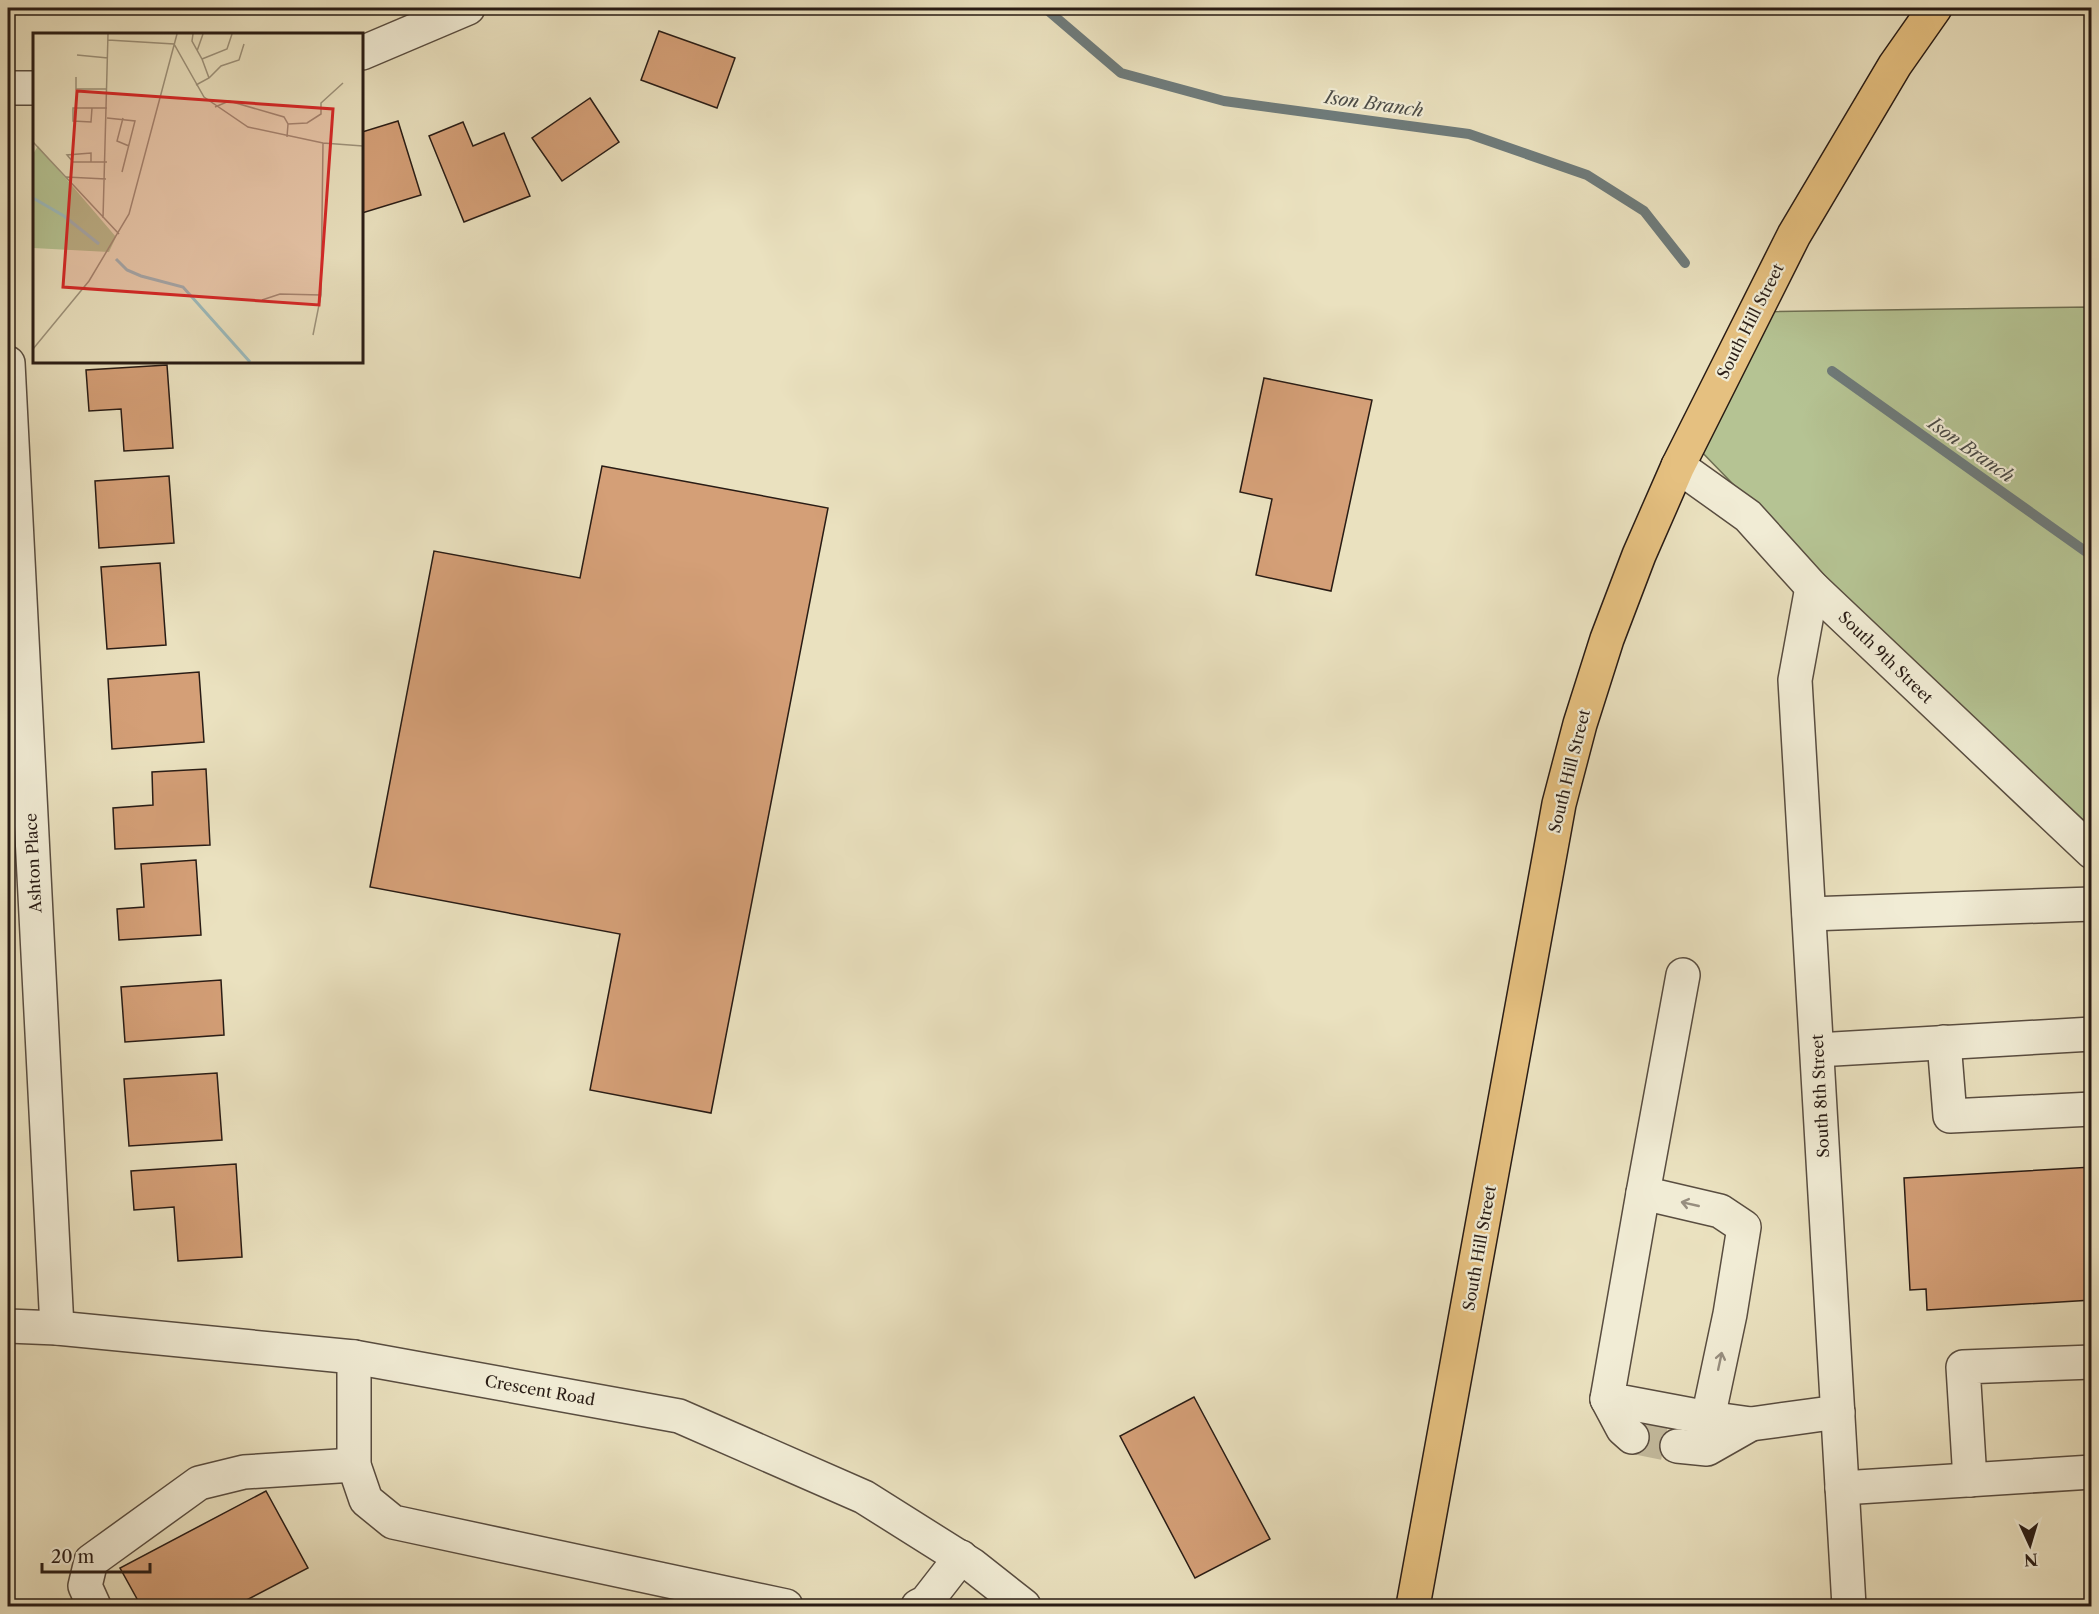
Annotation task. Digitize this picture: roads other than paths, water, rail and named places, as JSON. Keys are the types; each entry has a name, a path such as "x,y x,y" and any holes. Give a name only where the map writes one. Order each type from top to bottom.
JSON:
{"main road":[{"name":"South Hill Street","path":"1413,1606 1559,804 1580,724 1607,639 1639,555 1678,466 1794,235 1895,65 1935,8"}],"street":[{"path":"363,53 468,8"},
{"path":"8,88 33,88"},
{"name":"Ashton Place","path":"8,363 57,1328"},
{"name":"South 9th Street","path":"1678,466 1748,516 1812,586 2091,852"},
{"name":"South 8th Street","path":"1812,586 1795,680 1849,1606"},
{"path":"1809,914 2091,903"},
{"path":"1632,1437 1623,1429 1608,1399 1683,975"},
{"path":"1817,1050 2091,1034"},
{"path":"1944,1042 1950,1116 2091,1109"},
{"path":"1643,1193 1720,1211 1744,1227 1730,1314 1708,1418"},
{"name":"Crescent Road","path":"8,1326 57,1328 354,1357 679,1416 864,1497 961,1557 1023,1606"},
{"path":"354,1357 354,1465 366,1500 393,1521 786,1606"},
{"path":"1970,1480 1963,1367 2091,1362"},
{"path":"1608,1399 1751,1424 1838,1412"},
{"path":"1677,1446 1707,1449 1751,1424"},
{"path":"94,1606 85,1586 91,1561 199,1483 244,1472 354,1465"},
{"path":"1842,1488 2091,1472"},
{"path":"918,1606 926,1602 961,1557"}],"waterway":[{"name":"Ison Branch","path":"1045,8 1121,73 1224,101 1469,134 1587,175 1644,211 1685,263"},
{"name":"Ison Branch","path":"1832,371 2092,556"}],"tunnel":[{"path":"1632,1437 1677,1446"}]}
